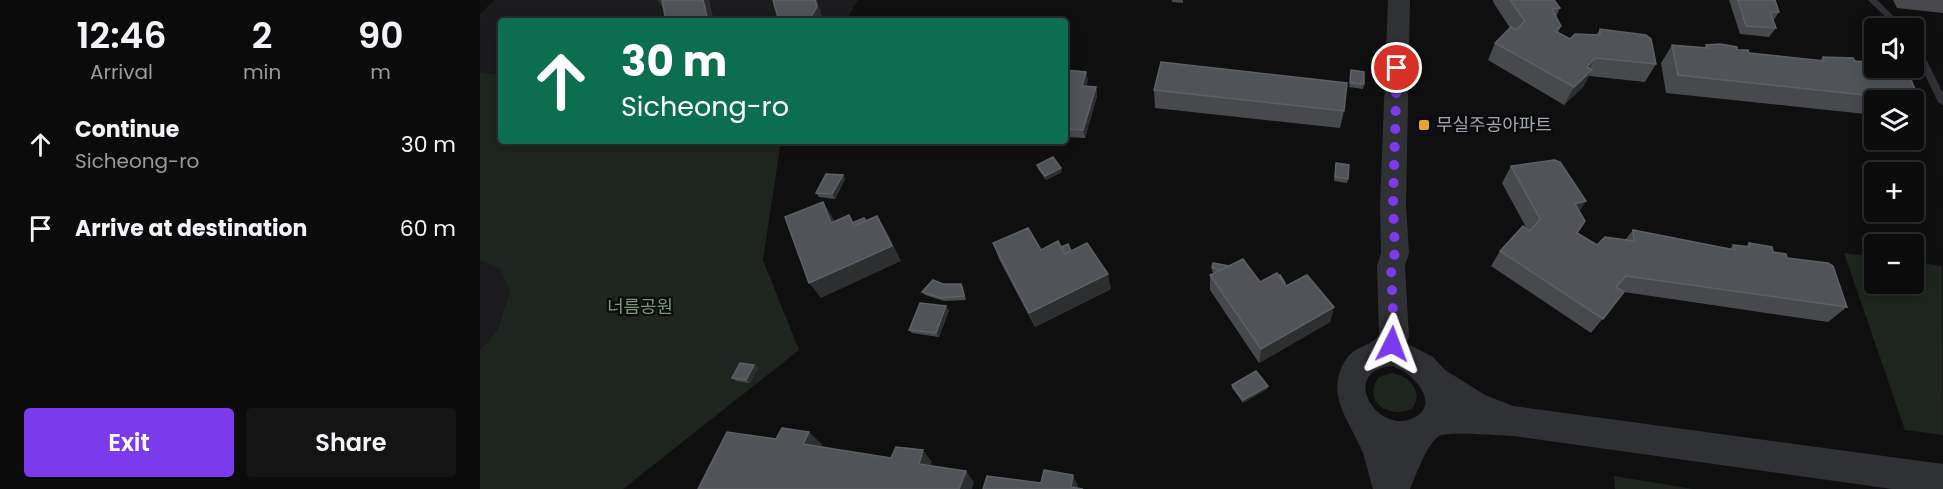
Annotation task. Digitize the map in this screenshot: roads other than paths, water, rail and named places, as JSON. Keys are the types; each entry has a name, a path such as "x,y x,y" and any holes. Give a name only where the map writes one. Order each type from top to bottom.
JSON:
{"street":[{"path":"1384,353 1394,337 1391,266 1395,253 1393,205 1399,0"},
{"path":"1391,489 1412,448 1429,425 1440,402 1440,394 1409,345 1403,268 1395,253"},
{"path":"1514,422 1475,405 1402,354 1384,353 1372,356 1356,369 1351,382 1351,396 1355,410 1379,431 1394,436 1410,436 1429,425 1453,419 1514,422 1943,480"},
{"path":"1366,422 1391,489"}],"lane":[{"path":"1872,0 1891,18"},
{"path":"1924,63 1943,102"}],"place":[{"name":"무실주공아파트","path":"1424,125"}],"park label":[{"name":"너름공원","path":"640,307"}]}
